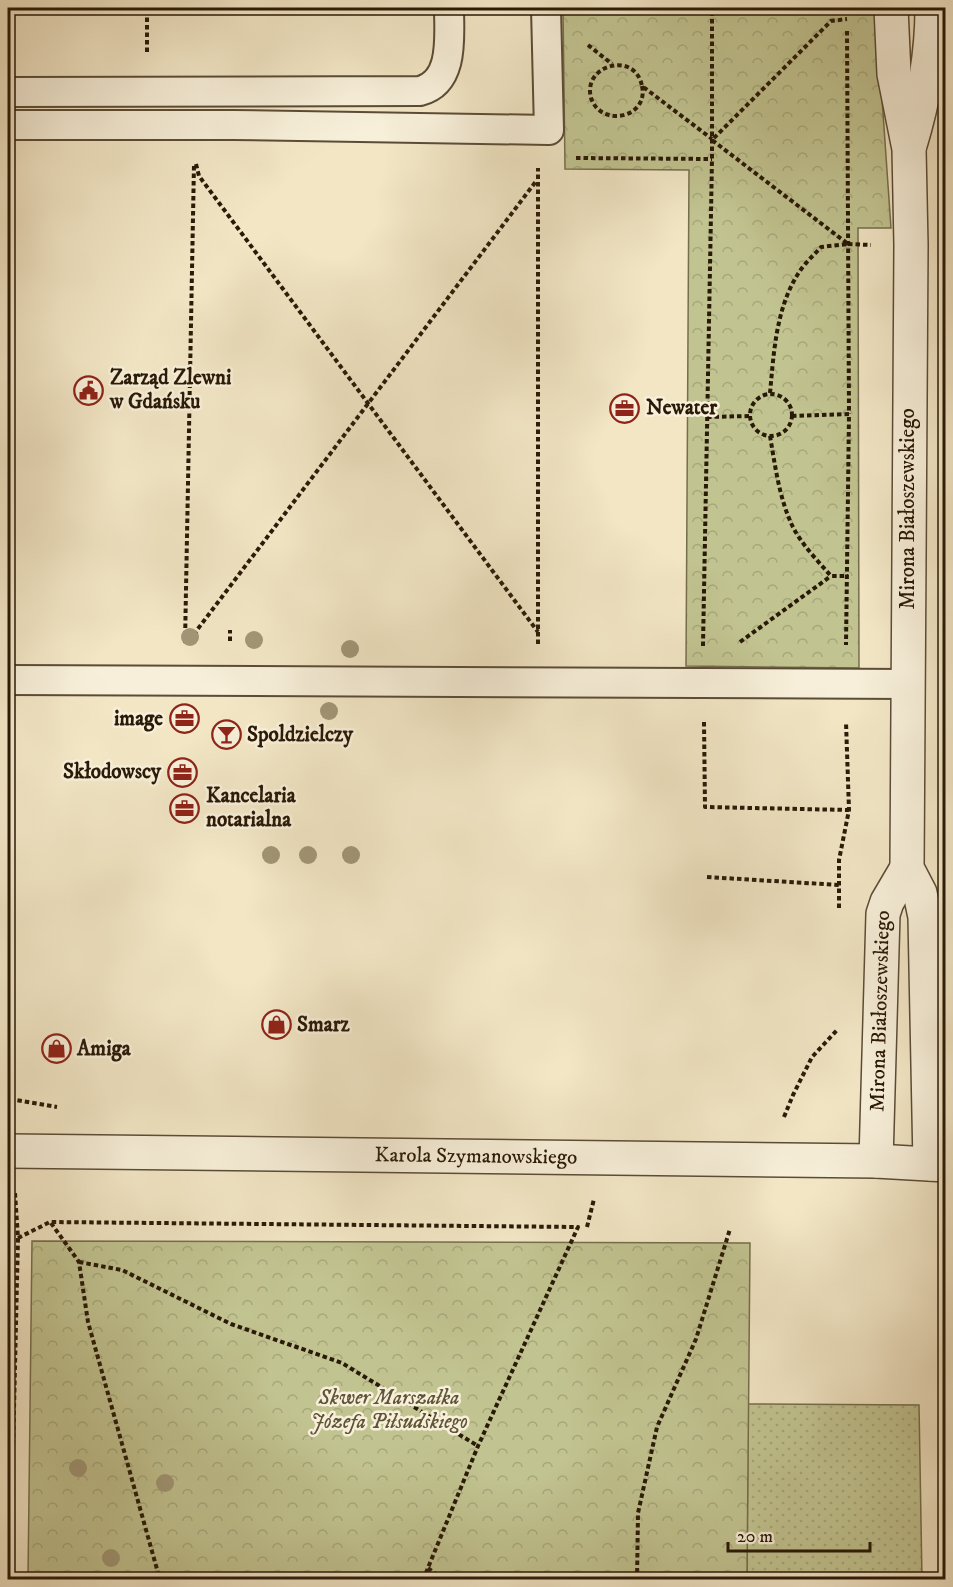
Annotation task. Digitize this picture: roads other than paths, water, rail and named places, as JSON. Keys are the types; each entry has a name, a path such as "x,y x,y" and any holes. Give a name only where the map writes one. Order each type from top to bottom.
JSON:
{"street":[{"name":"Mirona Białoszewskiego","path":"909,149 930,62 932,8"},
{"name":"Mirona Białoszewskiego","path":"891,14 894,74 909,149 911,246 907,868 920,893 925,917 938,1165"},
{"name":"Mirona Białoszewskiego","path":"876,1161 883,914 887,902 907,868"},
{"name":"Karola Szymanowskiego","path":"8,1150 876,1161 938,1165"}],"lane":[{"path":"8,92 420,91 432,86 446,66 449,48 449,8"},
{"path":"8,125 224,125 549,130 546,8"},
{"path":"8,680 907,684"}],"place":[{"name":"Zarząd Zlewni w Gdańsku","path":"89,390"},
{"name":"Newater","path":"625,408"},
{"name":"image","path":"184,719"},
{"name":"Spoldzielczy","path":"226,735"},
{"name":"Skłodowscy","path":"182,772"},
{"name":"Kancelaria notarialna","path":"185,808"},
{"name":"Smarz","path":"276,1025"},
{"name":"Amiga","path":"56,1049"}],"park label":[{"name":"Skwer Marszałka Józefa Piłsudskiego","path":"389,1410"}]}
